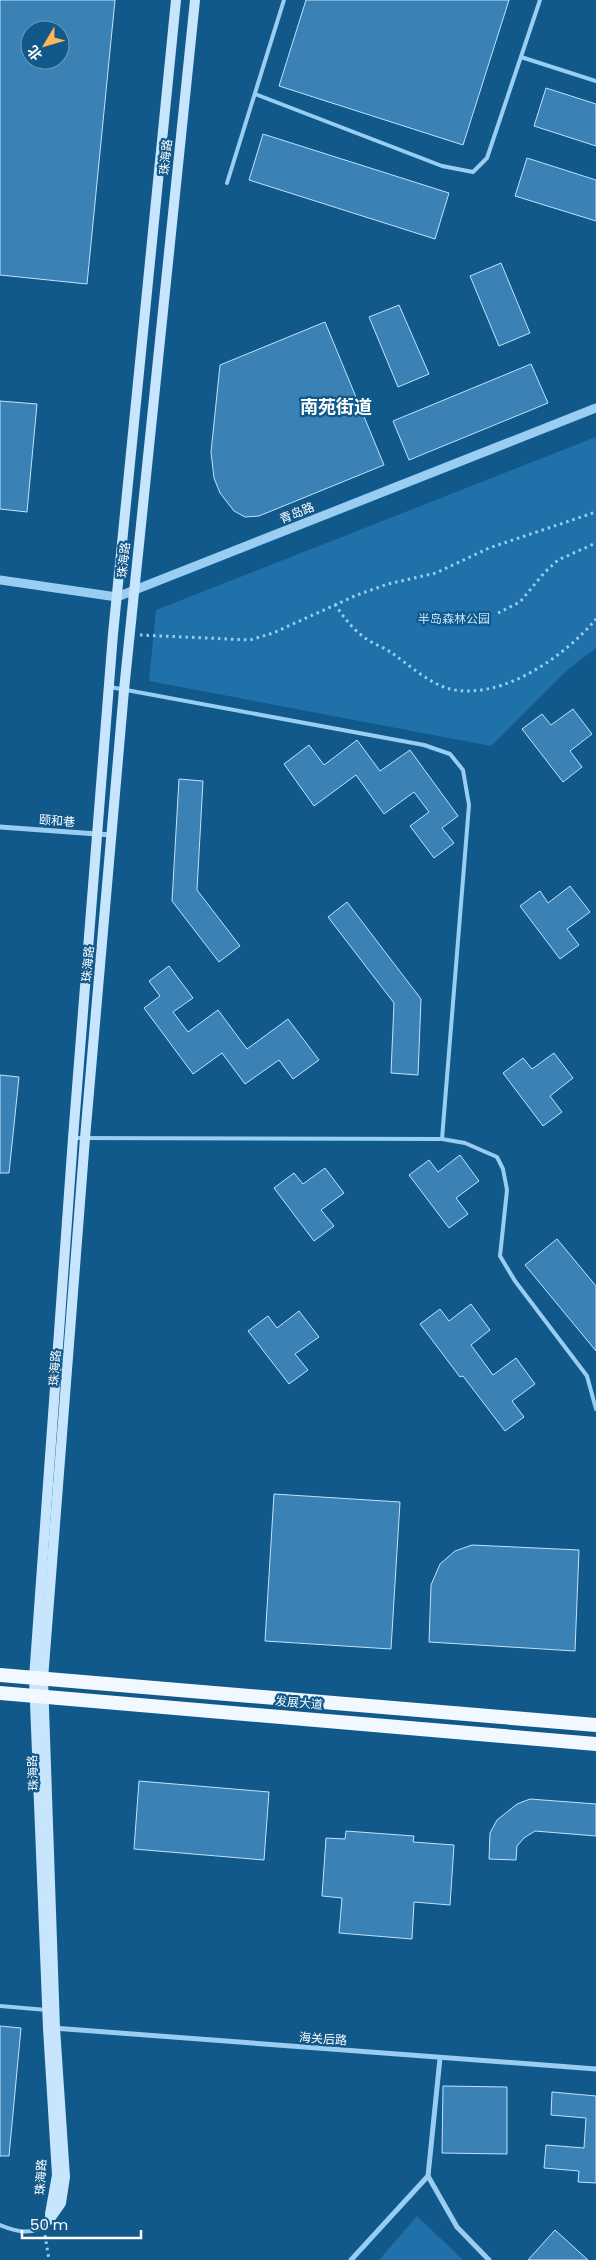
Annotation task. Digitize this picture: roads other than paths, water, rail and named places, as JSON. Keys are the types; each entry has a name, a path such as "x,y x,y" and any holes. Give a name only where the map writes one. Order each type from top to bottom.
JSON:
{"highway":[{"name":"发展大道","path":"0,1675 596,1725"},
{"name":"发展大道","path":"0,1693 596,1744"}],"main road":[{"name":"珠海路","path":"52,2028 47,2010 38,1678 73,1138 117,597 176,0"},
{"name":"珠海路","path":"38,1678 133,590 195,0"},
{"name":"珠海路","path":"38,1696 57,2175 47,2224"}],"street":[{"name":"青岛路","path":"117,597 596,408"},
{"path":"0,580 117,597"},
{"name":"颐和巷","path":"0,826 112,835"},
{"name":"海关后路","path":"52,2028 596,2069"},
{"path":"440,2058 428,2176 457,2227 489,2260"},
{"path":"351,2260 428,2176"}],"lane":[{"path":"227,183 284,0"},
{"path":"255,94 442,166 474,172 487,158 540,0"},
{"path":"521,57 596,81"},
{"path":"110,687 424,745 450,754 463,770 469,805 442,1138"},
{"path":"73,1138 442,1138 465,1143 497,1157 504,1170 507,1190 500,1256 515,1281 587,1376 596,1408"},
{"path":"0,2006 47,2010"},
{"path":"0,2224 14,2231 34,2232 47,2224"}],"district":[{"name":"南苑街道","path":"336,407"}],"park label":[{"name":"半岛森林公园","path":"454,619"}]}
